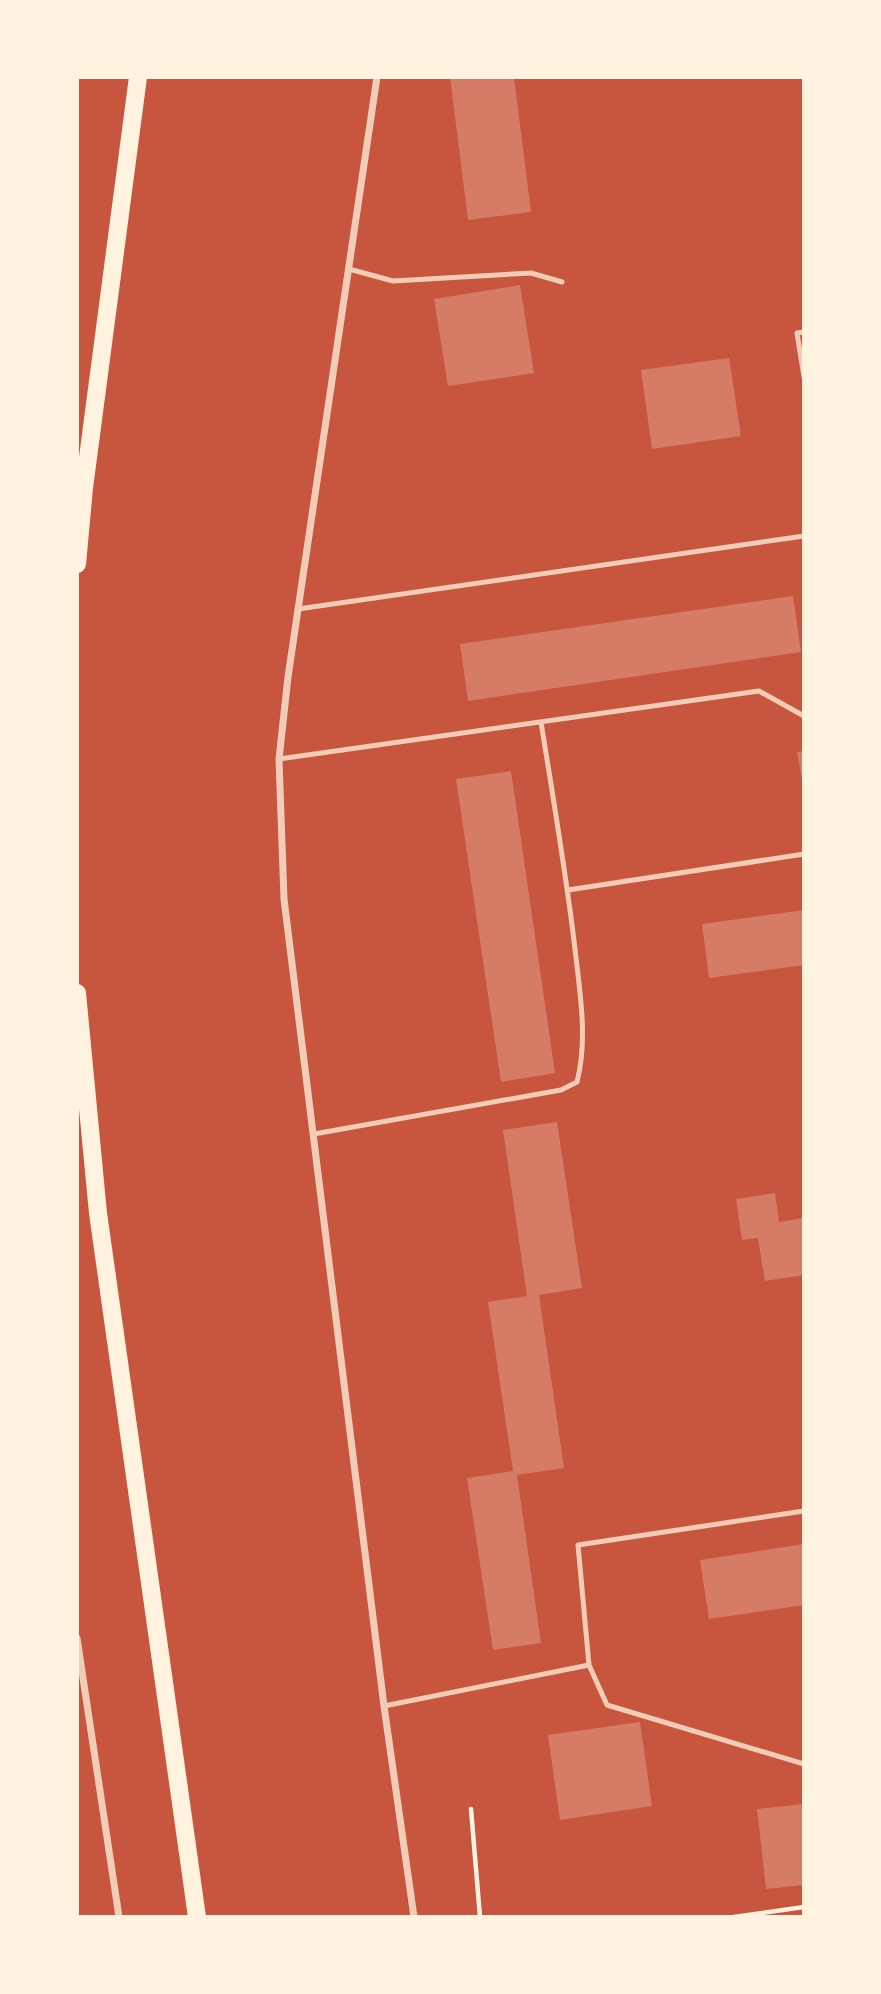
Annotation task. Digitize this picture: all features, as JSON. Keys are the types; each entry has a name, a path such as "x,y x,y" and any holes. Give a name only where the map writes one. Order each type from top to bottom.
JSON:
{"main road":[{"path":"77,564 84,488 138,77"},
{"path":"77,993 98,1213 197,1917"}],"street":[{"path":"377,77 298,608 279,759 284,899 384,1706 414,1917"},
{"path":"77,1639 119,1917"}],"lane":[{"path":"349,270 393,281 531,273 562,282"},
{"path":"804,332 797,333 804,377"},
{"path":"298,608 804,536"},
{"path":"279,759 759,691 804,716"},
{"path":"314,1135 561,1090 577,1082 583,1056 568,890 541,722"},
{"path":"568,890 804,854"},
{"path":"804,1511 578,1545 589,1665 607,1705 804,1764"},
{"path":"384,1706 589,1665"}],"path":[{"path":"471,1809 480,1917"},
{"path":"734,1917 804,1907"}],"building":[{"path":"450,77 514,77 531,212 468,220"},
{"path":"520,285 534,373 448,386 434,299"},
{"path":"729,358 741,436 652,449 641,370"},
{"path":"793,596 801,652 468,701 460,644"},
{"path":"804,751 804,784 803,785 797,752"},
{"path":"511,771 555,1073 501,1082 456,779"},
{"path":"804,910 804,965 709,978 702,924"},
{"path":"557,1122 582,1288 539,1295 564,1468 517,1475 541,1643 493,1650 467,1478 513,1471 488,1302 527,1296 503,1130"},
{"path":"775,1193 779,1222 804,1218 804,1275 765,1281 758,1238 742,1240 736,1199"},
{"path":"804,1544 804,1605 709,1619 700,1560"},
{"path":"640,1722 652,1806 560,1820 548,1735"},
{"path":"804,1804 804,1885 766,1889 757,1809"}]}
